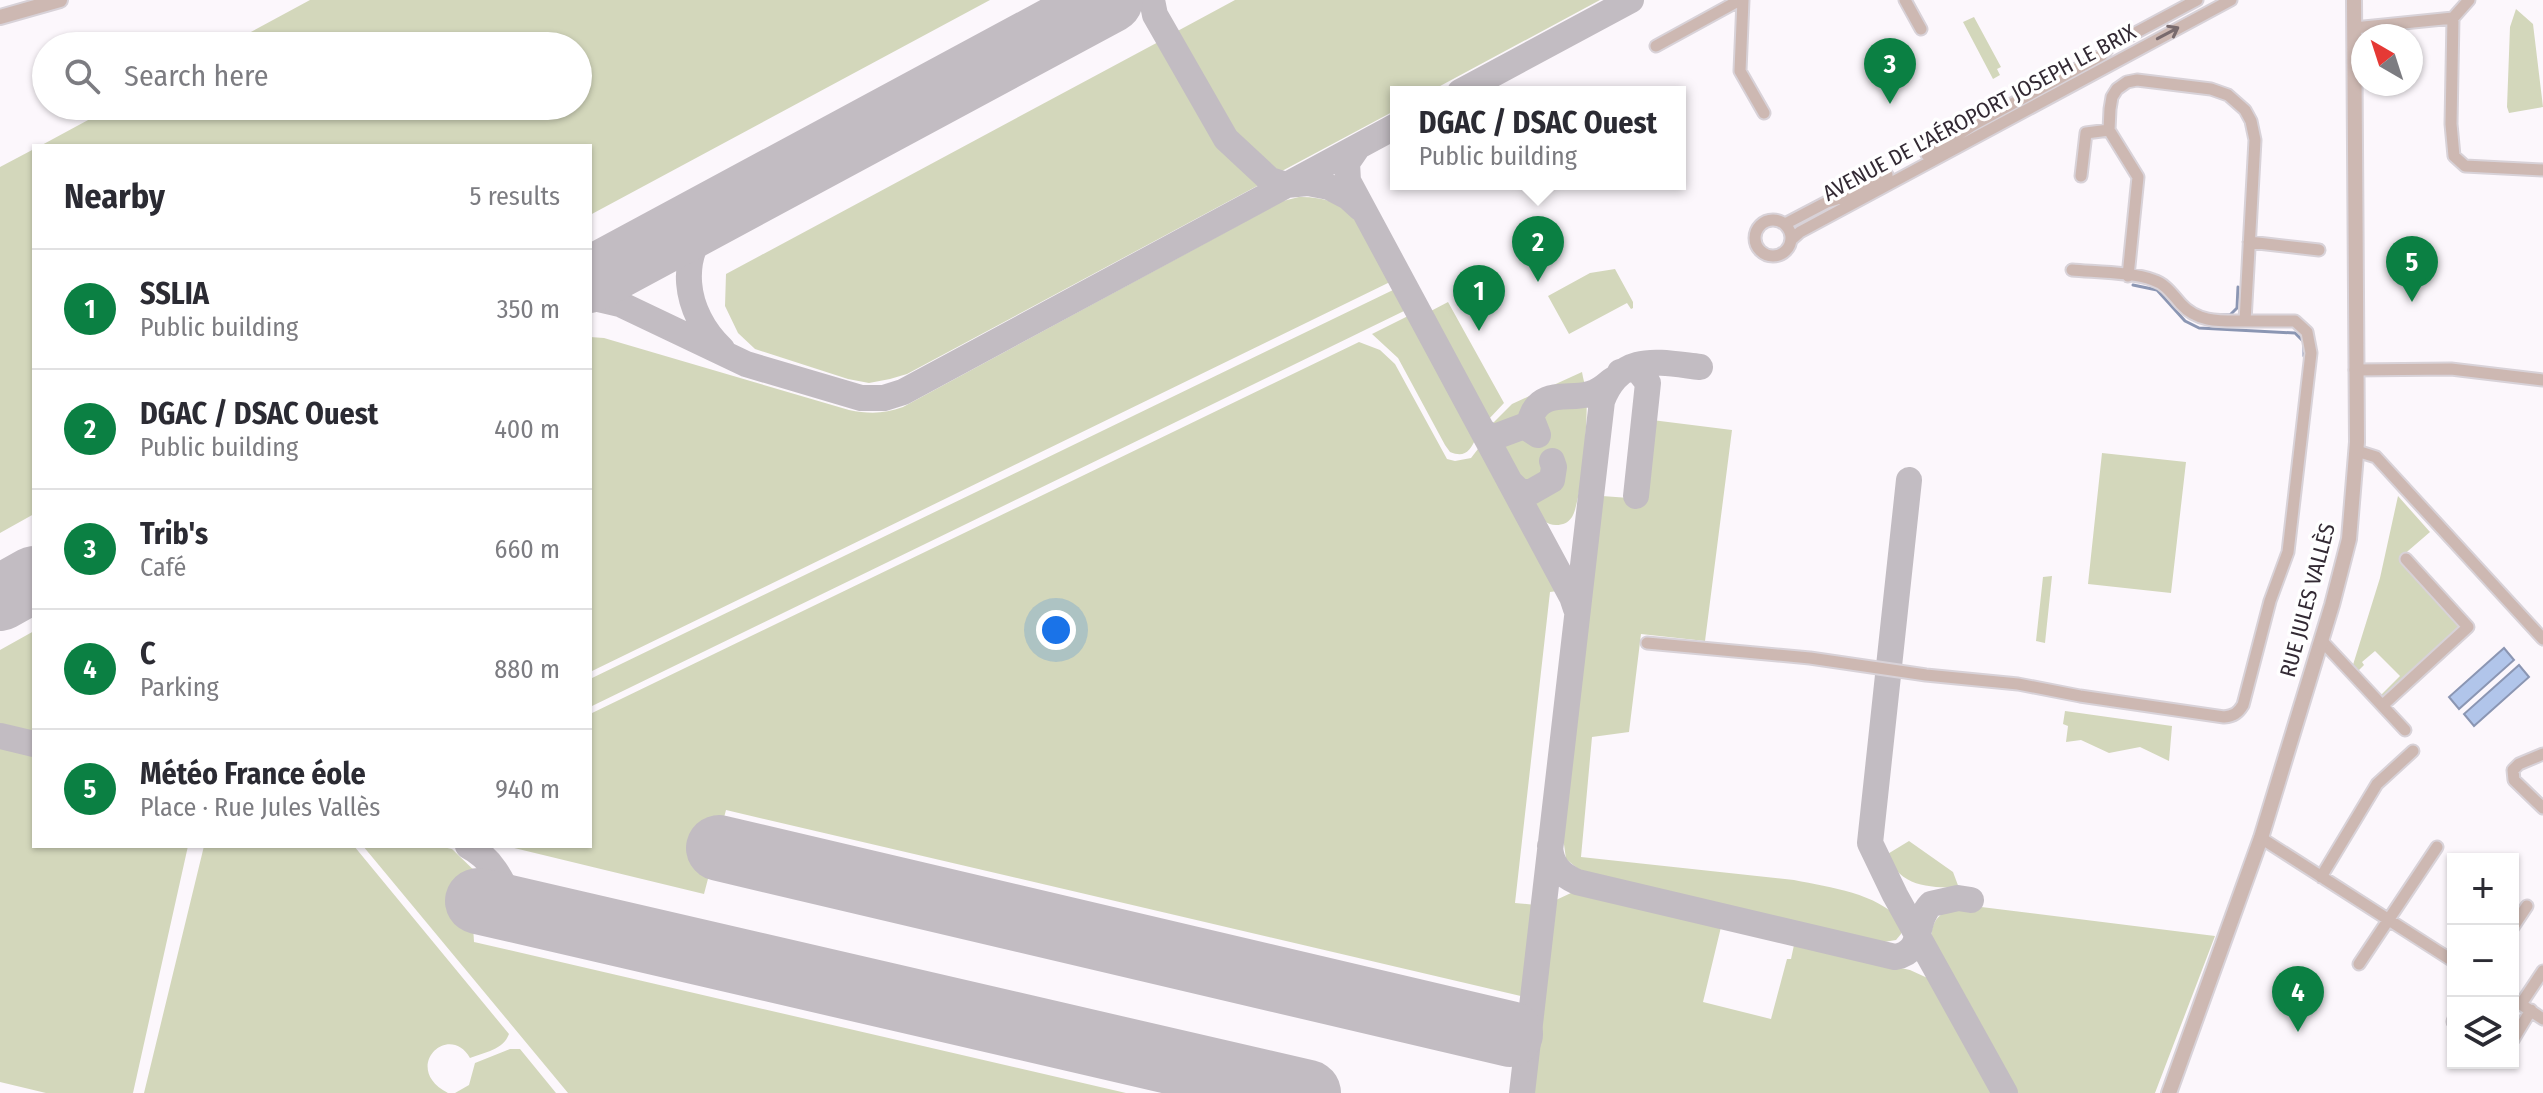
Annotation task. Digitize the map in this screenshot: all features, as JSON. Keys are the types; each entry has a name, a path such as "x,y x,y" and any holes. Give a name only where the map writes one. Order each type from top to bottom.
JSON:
{"street":[{"path":"0,17 60,0"},
{"path":"1656,46 1742,0 1740,71 1764,113"},
{"path":"1905,0 1921,29"},
{"name":"AVENUE DE L'AÉROPORT JOSEPH LE BRIX","path":"2197,0 1973,125 1931,153 1853,194 1827,202 1785,224 1772,220 1763,223 1755,234 1756,243 1764,253 1776,255 1785,252 1800,232 2231,0"},
{"name":"RUE JULES VALLÈS","path":"2354,0 2354,24"},
{"path":"2469,0 2453,18 2451,124 2454,156 2465,166 2543,170"},
{"path":"2394,24 2453,18"},
{"path":"2128,276 2138,177 2109,130 2112,97 2127,82 2137,80 2211,89 2228,95 2245,110 2255,140 2245,321"},
{"name":"RUE JULES VALLÈS","path":"2169,1093 2261,838 2349,539 2357,451 2354,96"},
{"path":"2081,176 2086,133 2109,130"},
{"path":"1785,224 1791,240"},
{"path":"2249,242 2319,250"},
{"path":"1647,643 1810,658 1926,675 2018,684 2080,696 2233,716 2243,705 2270,601 2288,552 2311,353 2307,332 2295,321 2211,320 2197,317 2183,307 2163,284 2149,278 2072,270"},
{"path":"2355,370 2451,369 2543,380"},
{"path":"2357,451 2376,457 2543,639"},
{"path":"2383,705 2468,627 2406,559"},
{"path":"2321,640 2405,730"},
{"path":"2321,877 2377,784 2413,751"},
{"path":"2543,754 2519,764 2513,770 2514,780 2543,808"},
{"path":"2261,838 2447,957"},
{"path":"2359,964 2437,847"},
{"path":"2514,925 2527,906"},
{"path":"2543,971 2522,1004 2543,1019"}],"green space":[{"path":"310,0 990,0 592,214 592,144 44,144 88,120 592,120 592,32 251,32"},
{"path":"1235,0 1600,0 1440,86 1390,86 1390,113 1282,171 1264,165 1232,135 1217,115 1172,34"},
{"path":"2516,9 2533,24 2543,107 2509,113 2510,27"},
{"path":"1974,17 2001,67 1997,69 2000,75 1993,79 1963,22"},
{"path":"1162,40 1220,143 1255,173 1261,182 1259,185 907,374 890,379 869,383 848,379 755,349 738,333 725,306 726,274"},
{"path":"32,150 32,515 0,533 0,167"},
{"path":"1299,197 1319,199 1348,212 1367,235 1390,282 592,671 592,337 604,338 849,410 870,413 889,411 903,407 1283,201"},
{"path":"1615,269 1633,302 1633,308 1627,303 1569,334 1548,296 1590,273"},
{"path":"1393,290 1404,311 592,706 592,678"},
{"path":"1448,302 1504,403 1487,421 1429,312"},
{"path":"1408,316 1476,438 1463,454 1450,452 1398,358 1372,334"},
{"path":"1359,342 1380,350 1395,364 1447,459 1471,458 1481,445 1558,587 1558,591 1550,592 1515,903 1536,905 1525,997 726,810 704,894 514,848 592,848 592,713"},
{"path":"1582,372 1586,417 1579,494 1570,519 1553,525 1536,512 1489,427 1512,404"},
{"path":"1652,420 1732,430 1705,641 1641,634 1629,732 1592,737 1581,857 1794,880 1838,889 1866,898 1892,912 1903,922 1901,934 1896,940 1884,942 1582,872 1566,859 1563,837 1602,496 1643,499"},
{"path":"2102,453 2186,462 2171,593 2088,584"},
{"path":"2398,496 2430,532 2401,557 2464,628 2384,700 2380,696 2400,676 2375,651 2362,662 2364,665 2357,672 2352,668 2380,578"},
{"path":"2052,576 2045,643 2036,641 2043,577"},
{"path":"32,632 32,737 0,729 0,650"},
{"path":"2065,711 2172,726 2169,761 2140,747 2109,753 2081,740 2066,742 2068,726 2063,724"},
{"path":"0,747 32,754 32,848 188,848 133,1093 46,1093 0,1082"},
{"path":"1909,841 1953,872 1959,888 1926,886 1900,874 1886,855"},
{"path":"204,848 356,848 509,1034 493,1050 470,1058 461,1048 451,1044 433,1052 428,1061 428,1072 434,1083 448,1093 144,1093"},
{"path":"365,848 452,849 482,878 473,925 474,942 1126,1093 568,1093"},
{"path":"1571,893 1721,927 1703,1002 1771,1019 1787,959 1791,959 1794,945 1910,970 1934,981 1995,1093 1529,1093 1552,906 1556,900"},
{"path":"1965,905 2215,936 2155,1093 2014,1093 1931,940 1933,925 1940,915"},
{"path":"510,1049 520,1049 556,1093 455,1093 469,1085 475,1063"}],"water":[{"path":"2504,648 2514,660 2459,709 2449,697"},
{"path":"2519,665 2529,677 2474,726 2464,714"}],"waterway":[{"path":"2133,285 2157,290 2185,321 2199,328 2295,333 2304,342 2304,356"},
{"path":"2217,315 2230,315 2237,308 2238,287"}],"taxiway":[{"path":"1108,1 1116,0"},
{"path":"1152,0 1155,15 1226,139 1270,180 1286,185 1308,183 1329,187 1360,208"},
{"path":"1471,86 1631,0"},
{"path":"592,297 620,304 746,364 861,398 884,398 903,392 1390,129"},
{"path":"1358,147 1347,163 1348,181 1576,609"},
{"path":"722,349 709,335 692,301 690,265 703,231 720,213 748,195"},
{"path":"1522,1093 1602,401 1619,374 1630,367 1655,363 1700,367"},
{"path":"1620,372 1638,370 1648,383 1636,496"},
{"path":"1538,435 1531,417 1541,402 1593,393 1612,380"},
{"path":"1482,430 1492,438 1524,426 1538,435"},
{"path":"1510,482 1520,492 1531,492 1552,480 1552,461"},
{"path":"1909,480 1870,843 1895,895 2005,1093"},
{"path":"0,736 32,744"},
{"path":"1550,846 1552,859 1558,868 1577,882 1895,957 1911,949 1931,904 1958,898 1971,900"},
{"path":"472,848 491,865 516,910"}],"runway":[{"path":"592,279 1110,0"},
{"path":"0,598 32,580"},
{"path":"719,848 1510,1034"},
{"path":"478,901 1308,1093"}],"place":[{"name":"Trib's","path":"1890,104"},
{"name":"DGAC / DSAC Ouest","path":"1538,282"},
{"name":"Météo France éole","path":"2412,302"},
{"name":"SSLIA","path":"1479,331"},
{"name":"C","path":"2298,1032"}]}
